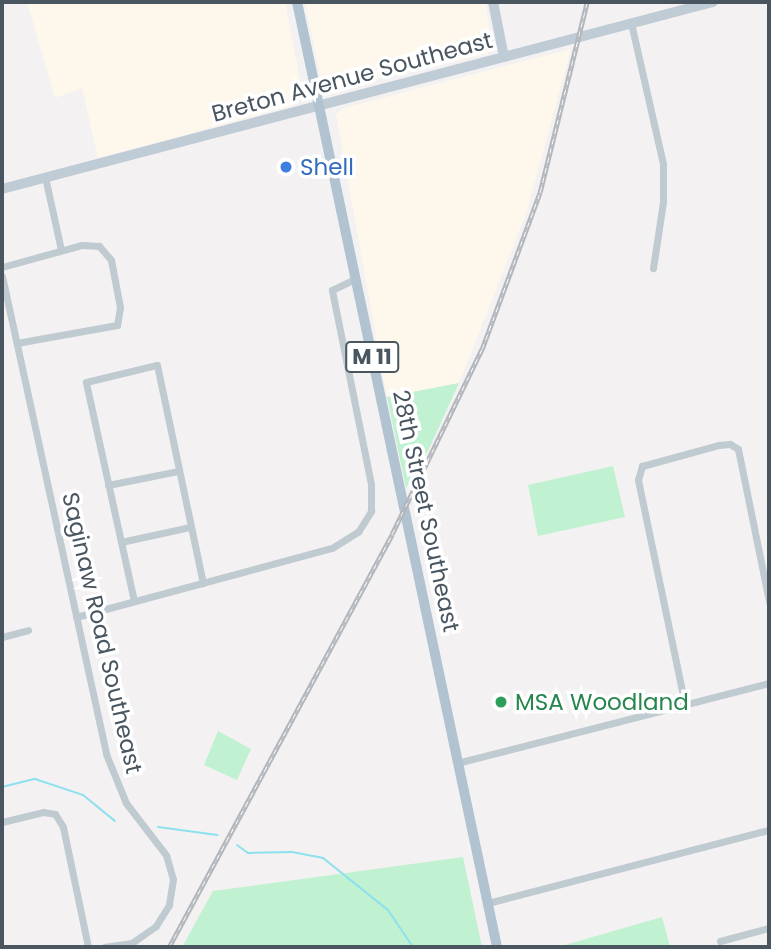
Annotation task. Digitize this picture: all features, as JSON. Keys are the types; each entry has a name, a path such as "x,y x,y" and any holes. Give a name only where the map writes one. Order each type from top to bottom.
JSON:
{"main road":[{"name":"28th Street Southeast","path":"297,2 498,947"},
{"path":"493,2 504,57"},
{"name":"Breton Avenue Southeast","path":"2,189 713,2"}],"street":[{"path":"631,23 663,164 663,202 653,268"},
{"path":"45,177 61,250"},
{"path":"2,267 61,250 99,246 111,260 121,314 117,325 17,343"},
{"name":"Saginaw Road Southeast","path":"2,276 113,777 126,803 163,848 173,878 169,905 156,926 132,943 105,947"},
{"path":"76,617 342,544 368,518 371,484 332,297 335,285 355,279"},
{"path":"134,601 86,382 157,365 203,583"},
{"path":"685,705 638,480 639,470 719,445 730,444 738,449 769,602"},
{"path":"108,485 178,471"},
{"path":"121,542 190,527"},
{"path":"2,637 29,630"},
{"path":"457,763 769,683"},
{"path":"2,822 43,812 55,814 63,827 88,947"},
{"path":"488,903 769,830"},
{"path":"720,941 769,928"}],"shaded area":[{"path":"27,2 285,2 303,96 295,105 98,158 82,88 55,98"},
{"path":"305,2 485,2 493,45 488,54 323,91"},
{"path":"571,49 526,214 459,383 387,397 336,115 344,108"}],"green space":[{"path":"459,383 429,449 406,488 387,397"},
{"path":"613,466 625,517 538,536 528,485"},
{"path":"218,731 251,749 237,780 204,765"},
{"path":"463,857 482,947 182,947 213,891"},
{"path":"662,917 670,947 558,947"}],"waterway":[{"path":"2,787 35,779 83,795 115,821"},
{"path":"158,827 217,835"},
{"path":"237,845 248,853 292,852 323,858 388,910 413,947"}],"railway":[{"path":"169,947 392,534 482,349 540,192 587,2"}],"place":[{"name":"Shell","path":"286,167"},
{"name":"MSA Woodland","path":"501,702"}]}
